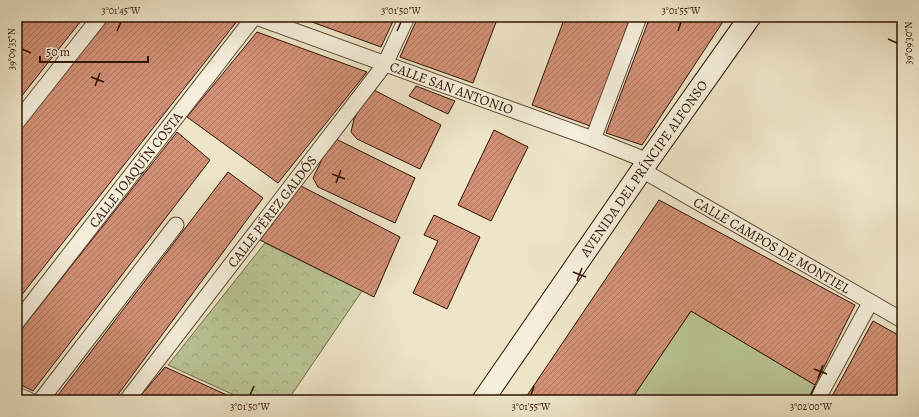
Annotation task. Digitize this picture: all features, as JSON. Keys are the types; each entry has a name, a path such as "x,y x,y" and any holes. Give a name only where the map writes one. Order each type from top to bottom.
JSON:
{"street":[{"path":"17,122 100,17"},
{"name":"CALLE SAN ANTONIO","path":"255,17 593,139 645,166"},
{"name":"CALLE JOAQUÍN COSTA","path":"17,322 255,17"},
{"name":"CALLE PÉREZ GALDÓS","path":"127,400 385,64 406,17"},
{"path":"593,139 639,17"},
{"name":"AVENIDA DEL PRÍNCIPE ALFONSO","path":"483,400 750,17"},
{"name":"CALLE CAMPOS DE MONTIEL","path":"645,166 870,303 902,320"},
{"path":"41,400 176,225"},
{"path":"817,400 870,303"},
{"path":"17,395 29,400"}],"green space":[{"path":"265,243 362,291 288,400 245,400 168,365"},
{"path":"691,311 815,385 807,400 631,400"}],"building":[{"path":"17,17 84,17 17,102"},
{"path":"108,17 229,17 238,20 17,301 17,134"},
{"path":"298,17 395,17 381,47"},
{"path":"418,17 498,17 473,83 400,57"},
{"path":"565,17 630,17 593,127 532,105"},
{"path":"650,17 726,17 642,145 606,133"},
{"path":"257,32 367,72 278,183 187,117"},
{"path":"416,86 455,101 448,114 409,96"},
{"path":"374,90 441,125 420,169 357,139 351,132 354,119 364,102"},
{"path":"494,130 528,147 491,221 458,205"},
{"path":"177,132 210,160 33,391 17,383 17,335"},
{"path":"336,139 415,178 395,223 318,187 313,178 325,153"},
{"path":"228,172 263,198 114,400 55,399"},
{"path":"301,186 400,237 374,297 260,240"},
{"path":"659,200 855,305 815,385 691,311 631,400 524,400"},
{"path":"434,215 480,237 447,309 413,293 438,241 424,235"},
{"path":"873,321 902,337 902,400 830,400"},
{"path":"165,367 238,400 137,400"}]}
